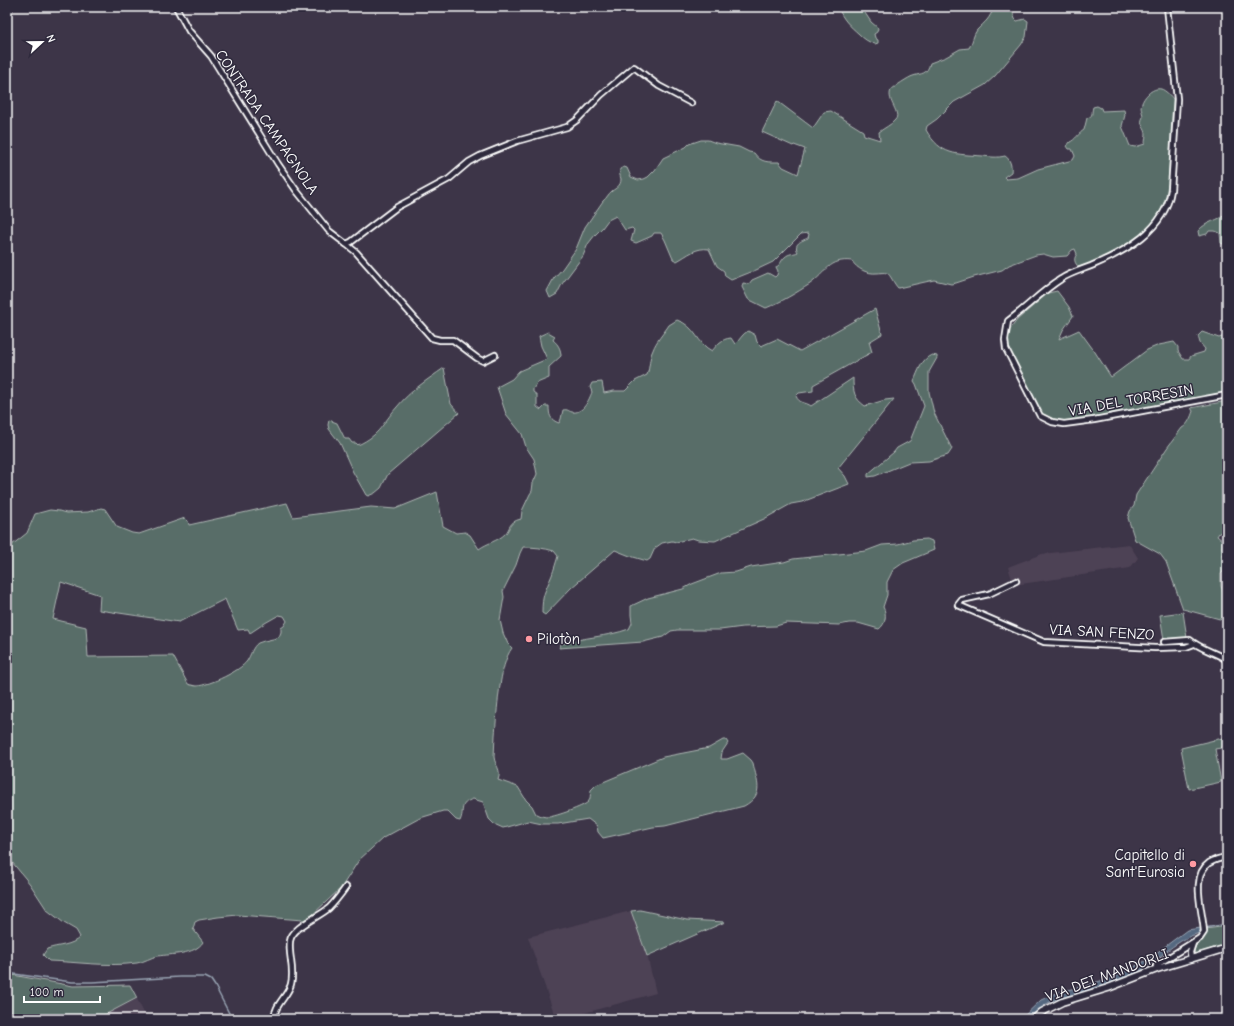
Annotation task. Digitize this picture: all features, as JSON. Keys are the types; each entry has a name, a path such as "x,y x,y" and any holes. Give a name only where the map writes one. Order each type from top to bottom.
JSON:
{"street":[{"path":"7,11 10,7"},
{"name":"CONTRADA CAMPAGNOLA","path":"176,7 189,31 211,56 278,164 296,190 329,231 356,252 432,338 440,340 453,340 483,362 495,354"},
{"name":"VIA DEL TORRESIN","path":"1167,7 1177,99 1170,195 1168,204 1157,223 1130,246 1107,259 1062,278 1008,321 1005,340 1006,349 1040,416 1052,422 1064,424 1094,420 1227,395"},
{"path":"346,244 351,242 397,207 449,179 469,162 480,156 517,141 567,127 577,120 601,96 634,67 659,86 691,104"},
{"name":"VIA SAN FENZO","path":"1016,581 989,594 962,600 958,605 1044,642 1155,648 1186,647 1194,644"},
{"name":"VIA SAN FENZO","path":"1164,642 1187,639 1227,660"},
{"path":"1157,969 1156,966 1158,964 1193,943 1200,938 1204,932 1198,883 1200,875 1203,869 1210,863 1227,856"},
{"path":"274,1019 274,1013 291,986 293,975 290,942 292,936 296,930 329,908 346,887"},
{"path":"1191,959 1190,952 1193,943"},
{"name":"VIA DEI MANDORLI","path":"1034,1019 1042,1012 1062,1002 1108,988 1157,969 1227,948"}],"shaded area":[{"path":"1129,544 1138,558 1130,568 1014,585 1008,567 1042,554"},
{"path":"631,911 648,959 656,993 563,1019 556,1019 528,937"},
{"path":"137,999 147,1019 99,1018"}],"green space":[{"path":"838,7 861,7 871,22 878,28 877,32 874,34 875,38 878,40 878,43 875,44 870,42 861,36 847,22"},
{"path":"994,7 1011,7 1017,21 1025,19 1028,21 1026,37 995,76 985,85 954,102 937,119 927,126 926,130 937,145 950,152 965,155 1007,157 1011,165 1011,172 1004,177 1006,179 1018,178 1038,169 1073,160 1075,156 1072,149 1069,149 1067,146 1084,130 1087,118 1091,115 1093,107 1097,106 1101,108 1102,111 1124,110 1125,115 1122,126 1130,146 1135,147 1145,144 1146,133 1142,123 1143,117 1141,108 1143,100 1151,91 1158,89 1163,90 1173,99 1168,184 1165,201 1161,211 1151,226 1135,240 1115,253 1081,269 1075,262 1077,254 1075,249 1072,250 1067,256 1053,257 1043,254 1036,255 1009,265 1002,270 956,283 951,284 934,280 898,288 887,273 866,272 852,261 838,262 828,267 810,284 766,308 748,299 742,287 743,283 749,284 752,280 768,273 775,277 778,271 776,267 784,258 790,254 798,252 796,247 797,245 808,238 808,233 801,234 773,262 731,280 725,276 724,271 717,266 709,249 696,250 677,261 673,259 661,233 654,233 652,236 636,243 631,241 634,230 632,228 625,230 616,216 608,220 595,235 588,244 583,256 562,284 557,294 550,298 547,291 554,278 576,249 585,227 603,201 620,183 620,169 624,167 627,168 631,177 638,180 644,179 655,170 663,158 686,147 689,144 701,140 708,140 739,147 754,153 759,159 765,161 779,162 783,167 798,174 805,149 794,145 793,146 762,132 777,101 813,128 824,112 831,111 863,131 864,135 880,140 879,132 892,123 897,117 890,98 891,90 908,78 926,72 930,63 946,57 960,49 969,48 977,30 989,18"},
{"path":"1227,213 1227,246 1221,243 1220,233 1215,231 1209,231 1207,234 1199,236 1198,231 1201,228"},
{"path":"1057,291 1069,307 1073,316 1063,330 1059,339 1079,330 1111,377 1147,350 1159,345 1174,342 1183,359 1189,359 1191,356 1204,352 1205,349 1200,343 1198,336 1202,332 1219,338 1227,335 1227,392 1078,420 1053,420 1041,415 1011,357 1007,344 1009,331 1017,320 1048,293"},
{"path":"875,309 882,334 869,342 872,352 813,385 813,391 799,393 796,396 801,402 811,406 853,378 853,387 856,397 865,406 894,399 838,468 845,476 849,484 802,502 791,504 764,519 715,541 698,540 692,538 676,542 672,541 662,543 655,548 650,559 647,561 615,550 571,588 545,615 542,613 543,597 558,556 554,551 523,547 503,591 504,597 500,620 503,633 508,644 512,648 501,677 494,757 499,770 498,780 518,787 536,814 549,817 575,809 589,801 591,790 596,785 663,757 709,748 723,740 726,740 728,743 722,752 721,759 727,759 743,753 753,763 758,788 755,797 751,802 744,806 665,826 653,827 603,838 598,832 597,826 588,819 558,824 542,824 528,821 503,828 494,824 489,819 483,802 473,799 465,803 460,821 456,820 447,811 443,811 420,818 383,838 359,860 341,888 311,916 303,920 238,915 199,920 195,922 193,929 203,942 199,946 189,952 155,957 137,963 104,964 49,961 43,955 47,949 69,944 80,937 76,930 47,910 30,884 7,856 7,549 27,533 35,514 50,510 66,513 88,512 101,508 105,509 117,527 139,534 185,518 189,525 287,503 293,517 371,507 395,509 437,492 443,526 456,533 465,532 470,535 479,549 502,536 507,532 512,523 521,519 522,511 532,491 533,483 537,474 534,459 526,447 522,434 506,414 497,387 512,379 519,371 547,359 541,346 539,336 548,332 555,336 553,340 559,347 561,356 549,367 549,378 537,383 533,389 533,392 537,395 537,407 541,410 545,406 549,406 551,417 559,423 563,410 576,412 585,406 592,392 590,387 592,383 602,382 604,393 625,391 635,381 647,375 651,356 656,343 669,325 677,320 688,326 703,344 712,351 725,339 731,338 735,344 748,331 755,335 757,342 761,346 777,339 800,351","holes":["61,582 100,595 99,610 179,622 225,599 238,630 248,629 250,633 279,615 284,616 287,621 281,628 279,637 258,643 247,661 238,669 217,680 195,686 188,684 173,656 88,657 86,627 53,619"]},
{"path":"932,355 937,356 937,358 929,372 929,392 934,413 952,449 948,455 945,456 929,461 909,462 875,476 868,477 868,474 897,448 910,441 924,406 914,381 923,362"},
{"path":"444,368 451,404 459,413 388,474 381,488 375,493 368,496 366,495 353,472 340,443 329,429 329,420 337,423 345,439 349,439 352,443 356,443 358,445 372,437 380,429 407,396"},
{"path":"1227,401 1227,529 1219,533 1217,536 1223,541 1222,548 1224,551 1227,550 1227,554 1222,554 1226,568 1221,574 1221,586 1224,593 1227,593 1227,621 1183,609 1166,562 1160,554 1135,540 1128,518 1130,511 1134,506 1136,495 1167,448 1189,421 1193,411 1191,408"},
{"path":"927,539 932,541 934,550 903,563 893,570 887,582 887,595 883,607 885,619 879,629 858,623 839,625 786,623 776,626 743,627 720,630 677,630 671,631 663,637 643,642 559,648 561,644 612,634 629,629 632,623 631,606 648,598 683,589 721,573 736,572 751,567 784,562 793,559 866,551 882,545"},
{"path":"1183,612 1187,638 1164,640 1160,615"},
{"path":"1227,737 1227,747 1215,749 1221,782 1189,789 1181,748"},
{"path":"640,910 687,920 725,922 647,956 631,911"},
{"path":"1227,926 1227,944 1195,954 1194,950 1204,936 1206,929"},
{"path":"7,974 73,986 130,985 137,998 97,1019 14,1019 7,1004"}],"water":[{"path":"1201,928 1199,933 1181,941 1148,966 1131,976 1090,991 1066,996 1052,1001 1030,1017 1021,1019 1041,1000 1059,992 1119,975 1147,960 1187,930"}],"waterway":[{"path":"1205,928 1227,924"},
{"path":"7,973 72,982 205,977 211,980 215,986 232,1019"}],"place":[{"name":"Pilotòn","path":"529,639"},
{"name":"Capitello di Sant'Eurosia","path":"1193,864"}]}
